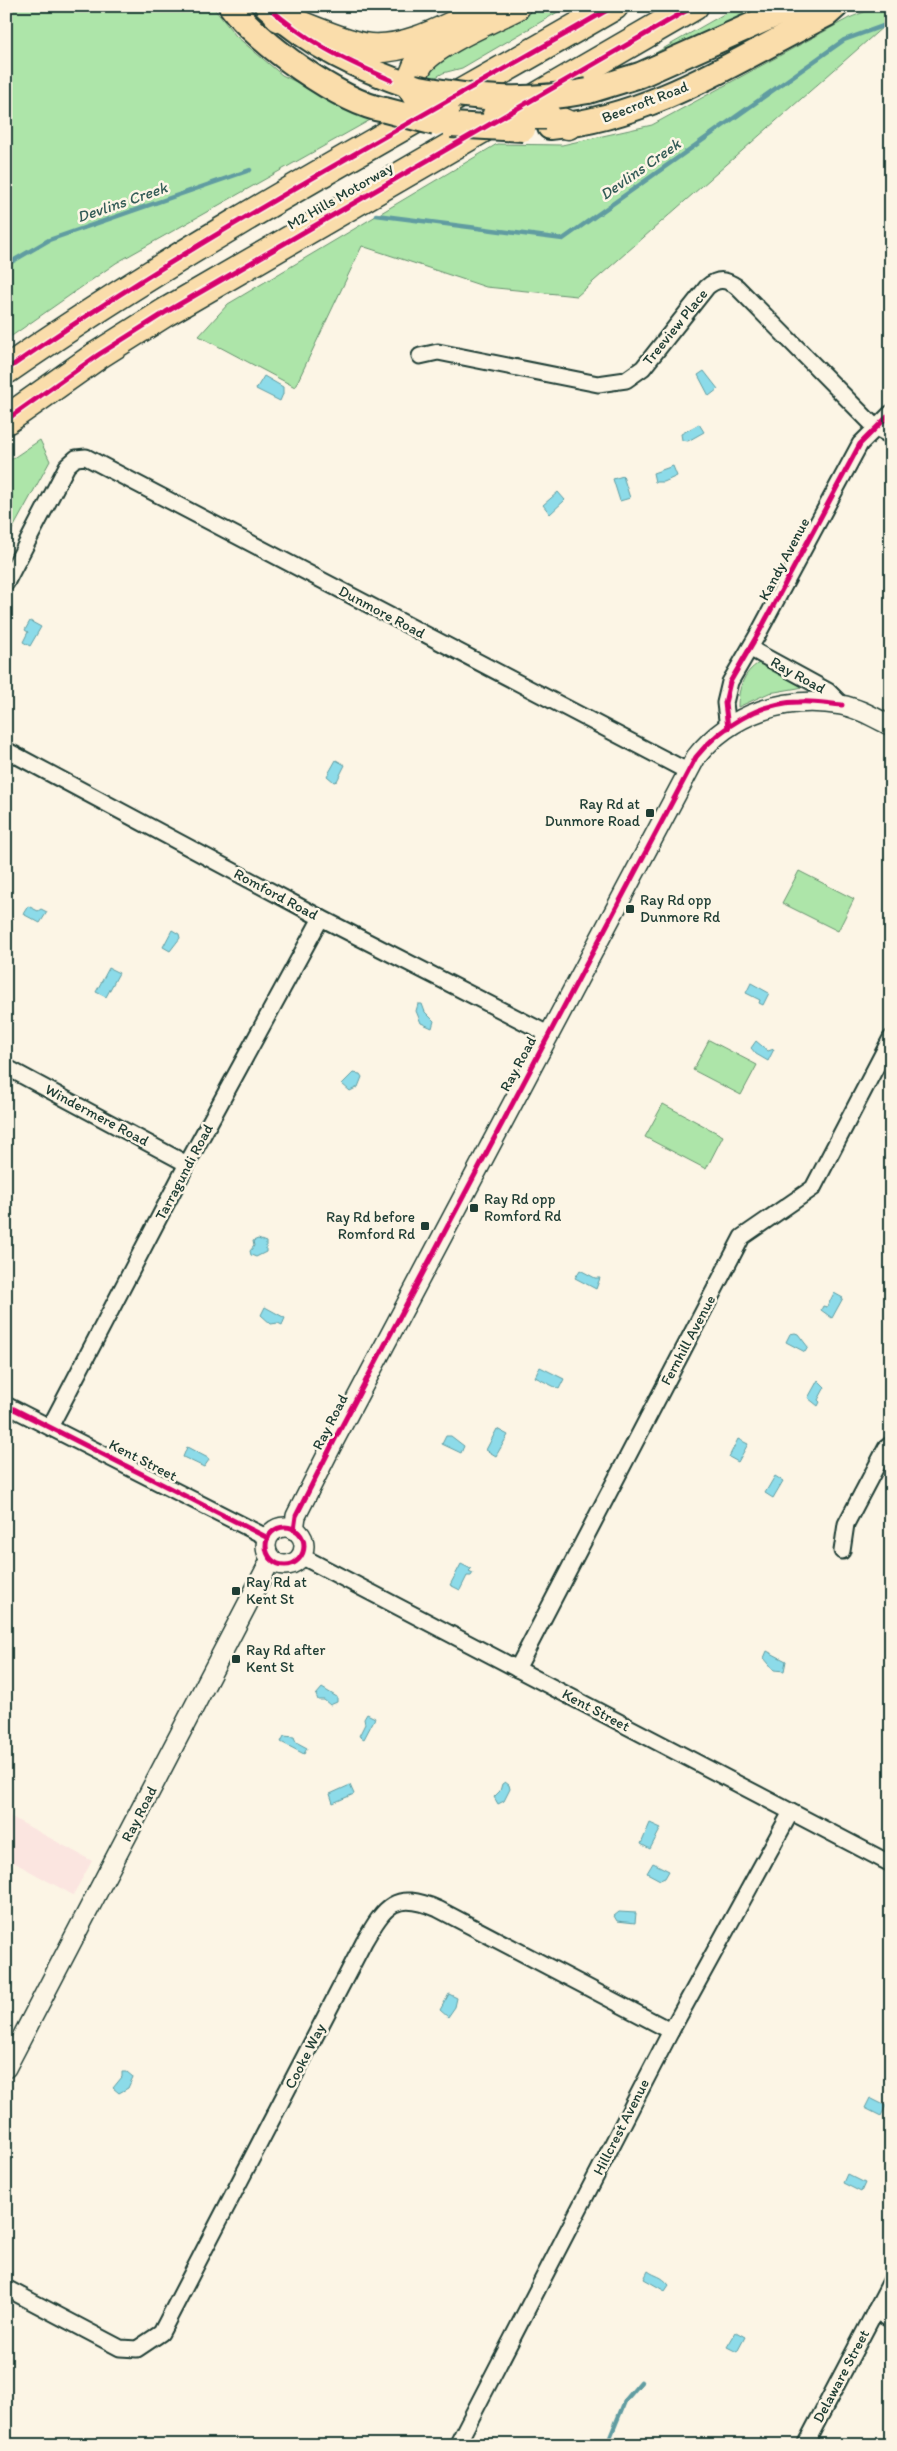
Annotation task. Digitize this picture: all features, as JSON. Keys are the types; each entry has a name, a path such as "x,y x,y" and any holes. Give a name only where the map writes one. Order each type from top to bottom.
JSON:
{"highway":[{"path":"273,12 362,47 393,48 437,32 493,6"},
{"path":"516,6 436,48 420,62 412,87 421,102 445,111 557,120"},
{"name":"M2 Hills Motorway","path":"6,370 59,333 222,231 614,6"},
{"name":"M2 Hills Motorway","path":"6,420 98,355 166,312 694,6"}],"main road":[{"name":"Beecroft Road","path":"231,6 277,51 297,66 346,95 385,110 445,124 523,129 557,120 597,120 668,96 827,14 836,6"},
{"name":"Beecroft Road","path":"273,12 339,58 391,80 412,87 464,97 518,99 588,91 640,75 795,6"}],"street":[{"name":"Treeview Place","path":"420,356 438,352 598,384 626,380 643,368 707,287 715,280 722,280 730,282 737,287 876,428"},
{"name":"Kandy Avenue","path":"728,728 725,712 726,693 730,682 750,649 860,444 891,413"},
{"path":"876,428 891,436"},
{"name":"Dunmore Road","path":"6,583 67,466 76,458 86,457 687,772"},
{"name":"Ray Road","path":"750,649 828,691 842,705"},
{"name":"Ray Road","path":"294,1530 296,1516 335,1439 687,772 704,748 728,728 759,710 779,704 798,702 842,705 863,712 891,726"},
{"name":"Romford Road","path":"6,750 321,918 548,1034"},
{"name":"Tarragundi Road","path":"50,1427 187,1164 321,918"},
{"name":"Fernhill Avenue","path":"517,1669 742,1238 813,1188 891,1038"},
{"name":"Windermere Road","path":"6,1067 187,1164"},
{"name":"Kent Street","path":"6,1405 268,1538"},
{"path":"842,1551 846,1524 886,1448 891,1444"},
{"path":"282,1528 294,1530 303,1544 301,1556 287,1565 276,1563 271,1559 266,1549 268,1538 276,1530 282,1528"},
{"name":"Kent Street","path":"301,1556 891,1864"},
{"name":"Ray Road","path":"6,2068 271,1559"},
{"name":"Hillcrest Avenue","path":"457,2445 671,2031 791,1812"},
{"name":"Cooke Way","path":"6,2288 120,2348 136,2349 161,2334 364,1942 384,1910 398,1900 421,1901 438,1909 671,2031"},
{"name":"Delaware Street","path":"805,2445 891,2282"},
{"path":"876,2311 891,2320"}],"shaded area":[{"path":"6,1814 92,1861 73,1895 6,1858"}],"green space":[{"path":"6,6 212,6 236,36 282,75 372,119 116,263 6,340"},
{"path":"537,6 568,6 462,68 443,73 431,80 425,78 432,67 458,47"},
{"path":"738,6 773,6 631,67"},
{"path":"879,6 891,6 891,25 884,26 577,296 486,287 362,246 295,387 199,336 228,304 497,144 562,145 652,125 849,18"},
{"path":"40,440 50,461 6,541 6,463"},
{"path":"759,663 804,687 769,693 738,707 742,682 749,671"},
{"path":"799,871 854,899 838,931 782,903"},
{"path":"709,1040 757,1065 741,1095 693,1070"},
{"path":"663,1104 723,1136 706,1169 645,1137"}],"water":[{"path":"704,371 718,389 709,396 698,375"},
{"path":"264,376 283,387 280,401 256,389"},
{"path":"699,424 704,432 688,441 682,440 681,434"},
{"path":"673,466 677,476 664,482 655,482 653,473"},
{"path":"623,476 630,498 620,501 613,479"},
{"path":"558,492 565,500 550,514 543,505"},
{"path":"30,621 41,627 30,646 23,642 28,632 25,630"},
{"path":"336,760 345,765 337,781 334,782 327,776"},
{"path":"28,906 38,911 41,909 47,912 40,923 23,914"},
{"path":"172,930 179,934 180,938 170,951 163,947"},
{"path":"109,968 119,973 106,997 96,992"},
{"path":"751,983 769,993 763,1005 759,1003 760,1000 746,993"},
{"path":"418,1004 422,1004 425,1012 434,1021 432,1028 421,1023 416,1011"},
{"path":"756,1041 768,1051 774,1049 768,1061 756,1054 751,1048"},
{"path":"353,1073 360,1074 362,1077 358,1087 350,1091 342,1084"},
{"path":"258,1239 266,1242 266,1252 256,1257 251,1255 250,1251 254,1246 253,1241"},
{"path":"580,1270 595,1278 600,1278 596,1289 575,1278"},
{"path":"834,1293 843,1298 832,1318 821,1310 823,1306 827,1307"},
{"path":"265,1307 285,1318 282,1325 278,1323 271,1324 261,1315"},
{"path":"790,1334 798,1334 808,1347 805,1352 786,1342"},
{"path":"540,1367 564,1379 559,1389 535,1377"},
{"path":"818,1380 825,1387 818,1400 820,1402 818,1406 808,1398"},
{"path":"497,1429 508,1435 496,1456 486,1450"},
{"path":"446,1436 451,1436 464,1446 461,1453 442,1444"},
{"path":"738,1439 748,1444 738,1462 729,1457"},
{"path":"187,1447 208,1458 209,1460 204,1467 183,1457"},
{"path":"775,1476 783,1481 773,1498 765,1493"},
{"path":"461,1564 471,1569 469,1571 473,1573 471,1576 467,1576 460,1590 450,1585"},
{"path":"767,1651 786,1661 784,1671 774,1670 764,1658"},
{"path":"322,1688 337,1697 337,1702 330,1705 324,1700 318,1700 316,1695"},
{"path":"367,1714 375,1718 364,1739 359,1736 365,1724 364,1719"},
{"path":"284,1736 294,1737 296,1742 307,1748 304,1754 281,1742"},
{"path":"505,1782 509,1785 510,1789 504,1801 498,1804 494,1797"},
{"path":"350,1785 354,1794 333,1803 330,1794"},
{"path":"650,1823 661,1828 650,1849 641,1844"},
{"path":"653,1863 669,1871 665,1878 660,1880 647,1873"},
{"path":"619,1912 636,1913 635,1923 617,1921 614,1916"},
{"path":"449,1994 457,1998 455,2007 448,2017 440,2010"},
{"path":"122,2072 127,2072 133,2077 128,2088 119,2093 113,2088 122,2077"},
{"path":"870,2098 886,2106 881,2116 865,2108"},
{"path":"847,2174 865,2183 861,2192 843,2183"},
{"path":"648,2271 663,2279 669,2285 665,2291 644,2279"},
{"path":"736,2332 745,2337 737,2352 727,2347"}],"waterway":[{"name":"Devlins Creek","path":"376,215 563,239 844,40 891,23"},
{"name":"Devlins Creek","path":"6,265 49,240 250,170"},
{"path":"607,2445 625,2401 641,2382"}],"cycle path":[{"path":"267,6 296,30 326,49 391,80"},
{"path":"6,370 79,320 230,227 383,137 614,6"},
{"path":"6,420 98,355 166,312 694,6"},
{"path":"728,728 725,703 730,682 758,634 860,444 891,413"},
{"path":"294,1530 296,1516 335,1439 696,757 729,726 756,711 770,706 805,702 842,705"},
{"path":"6,1405 268,1538"},
{"path":"285,1527 298,1533 304,1546 298,1559 285,1565 272,1559 266,1546 272,1533 285,1527"}],"place":[{"name":"Ray Rd at Dunmore Road","path":"650,813"},
{"name":"Ray Rd opp Dunmore Rd","path":"630,909"},
{"name":"Ray Rd opp Romford Rd","path":"474,1208"},
{"name":"Ray Rd before Romford Rd","path":"425,1226"},
{"name":"Ray Rd at Kent St","path":"236,1591"},
{"name":"Ray Rd after Kent St","path":"236,1659"}]}
